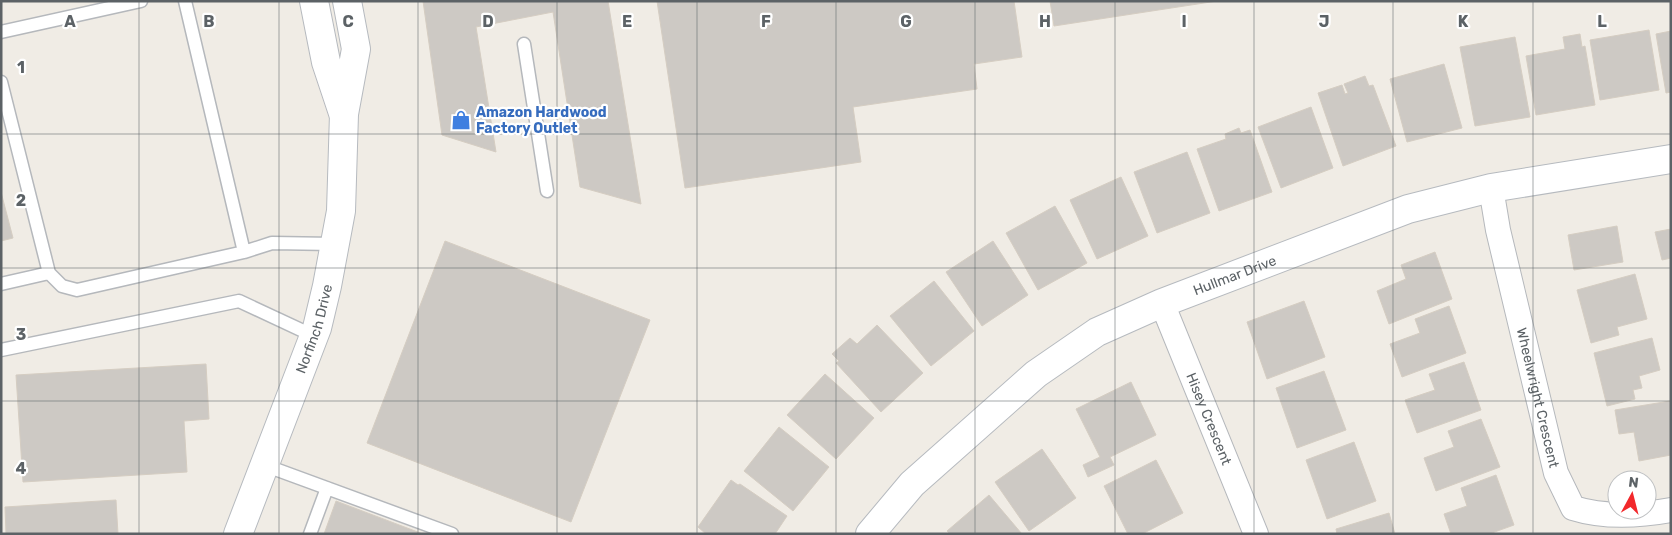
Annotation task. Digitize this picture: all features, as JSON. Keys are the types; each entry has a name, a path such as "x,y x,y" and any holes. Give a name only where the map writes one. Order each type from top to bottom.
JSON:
{"street":[{"name":"Norfinch Drive","path":"314,1 326,62 344,114"},
{"name":"Norfinch Drive","path":"238,534 314,336 341,211 344,114 356,50 347,1"},
{"name":"Hullmar Drive","path":"870,534 912,484 1036,374 1097,332 1162,303 1408,209 1490,188 1671,159"},
{"name":"Wheelwright Crescent","path":"1490,188 1498,230 1556,473 1573,508 1594,514 1623,515 1671,510"},
{"name":"Hisey Crescent","path":"1162,303 1256,534"}],"lane":[{"path":"1,32 141,1"},
{"path":"185,1 226,182 244,252"},
{"path":"524,44 547,191"},
{"path":"1,82 49,273 62,286 77,290 244,252 272,243 334,244"},
{"path":"1,284 49,273"},
{"path":"1,350 239,301 314,336"},
{"path":"264,465 452,534"},
{"path":"310,534 327,488"}],"building":[{"path":"423,1 608,1 641,204 580,187 553,12 476,27 496,152 442,135"},
{"path":"657,1 1014,1 1022,57 974,64 977,89 853,107 861,162 685,188"},
{"path":"1050,1 1217,1 1054,26"},
{"path":"1649,30 1659,90 1600,100 1590,40"},
{"path":"1671,31 1671,92 1666,93 1656,34"},
{"path":"1580,34 1582,47 1585,46 1595,105 1536,115 1526,56 1565,49 1563,37"},
{"path":"1515,37 1530,117 1475,126 1460,47"},
{"path":"1444,64 1462,128 1407,142 1390,79"},
{"path":"1365,76 1369,86 1373,85 1396,146 1343,166 1318,93 1342,85 1345,94 1348,93 1344,84"},
{"path":"1311,107 1333,168 1281,188 1258,127"},
{"path":"1239,128 1241,133 1250,130 1272,192 1219,211 1197,149 1226,139 1225,134"},
{"path":"1187,152 1210,213 1157,233 1134,172"},
{"path":"1121,177 1148,236 1097,259 1070,200"},
{"path":"1,192 13,238 1,241"},
{"path":"1055,206 1087,263 1038,290 1006,233"},
{"path":"1617,226 1623,262 1574,270 1568,235"},
{"path":"1671,229 1671,258 1662,260 1655,232"},
{"path":"445,241 650,320 571,522 367,443"},
{"path":"993,241 1028,295 982,326 946,272"},
{"path":"1435,252 1452,299 1389,324 1377,291 1406,279 1401,265"},
{"path":"1635,274 1647,319 1617,327 1619,335 1591,343 1577,290"},
{"path":"934,281 974,331 931,366 890,316"},
{"path":"1304,301 1325,357 1267,379 1247,322"},
{"path":"1449,306 1466,353 1402,377 1390,344 1420,333 1415,319"},
{"path":"877,325 923,373 881,412 836,363 839,361 832,354 850,338 857,344"},
{"path":"1652,338 1660,370 1639,376 1642,388 1633,390 1635,399 1607,406 1594,353"},
{"path":"1464,362 1481,410 1417,433 1405,400 1435,390 1429,374"},
{"path":"206,364 209,419 184,421 187,472 23,482 16,375"},
{"path":"1324,371 1346,430 1297,448 1276,388"},
{"path":"825,374 874,418 836,459 787,415"},
{"path":"1131,382 1156,435 1110,457 1114,465 1088,477 1083,465 1100,457 1076,409"},
{"path":"1670,401 1671,455 1639,461 1634,432 1619,434 1615,410"},
{"path":"1481,419 1500,467 1436,491 1424,458 1454,447 1448,431"},
{"path":"779,427 829,467 793,511 744,471"},
{"path":"1354,442 1376,501 1327,519 1306,460"},
{"path":"1042,449 1076,498 1029,531 995,482"},
{"path":"1156,460 1183,513 1142,534 1128,534 1104,486"},
{"path":"1496,475 1514,525 1489,534 1451,534 1444,514 1467,506 1461,488"},
{"path":"731,480 738,485 740,484 787,516 775,534 706,534 698,527"},
{"path":"989,495 1022,534 950,534 947,531"},
{"path":"116,500 118,534 6,534 5,507"},
{"path":"336,501 423,534 324,534"},
{"path":"1389,513 1395,534 1337,534 1336,529"}],"place":[{"name":"Amazon Hardwood Factory Outlet","path":"461,120"}]}
